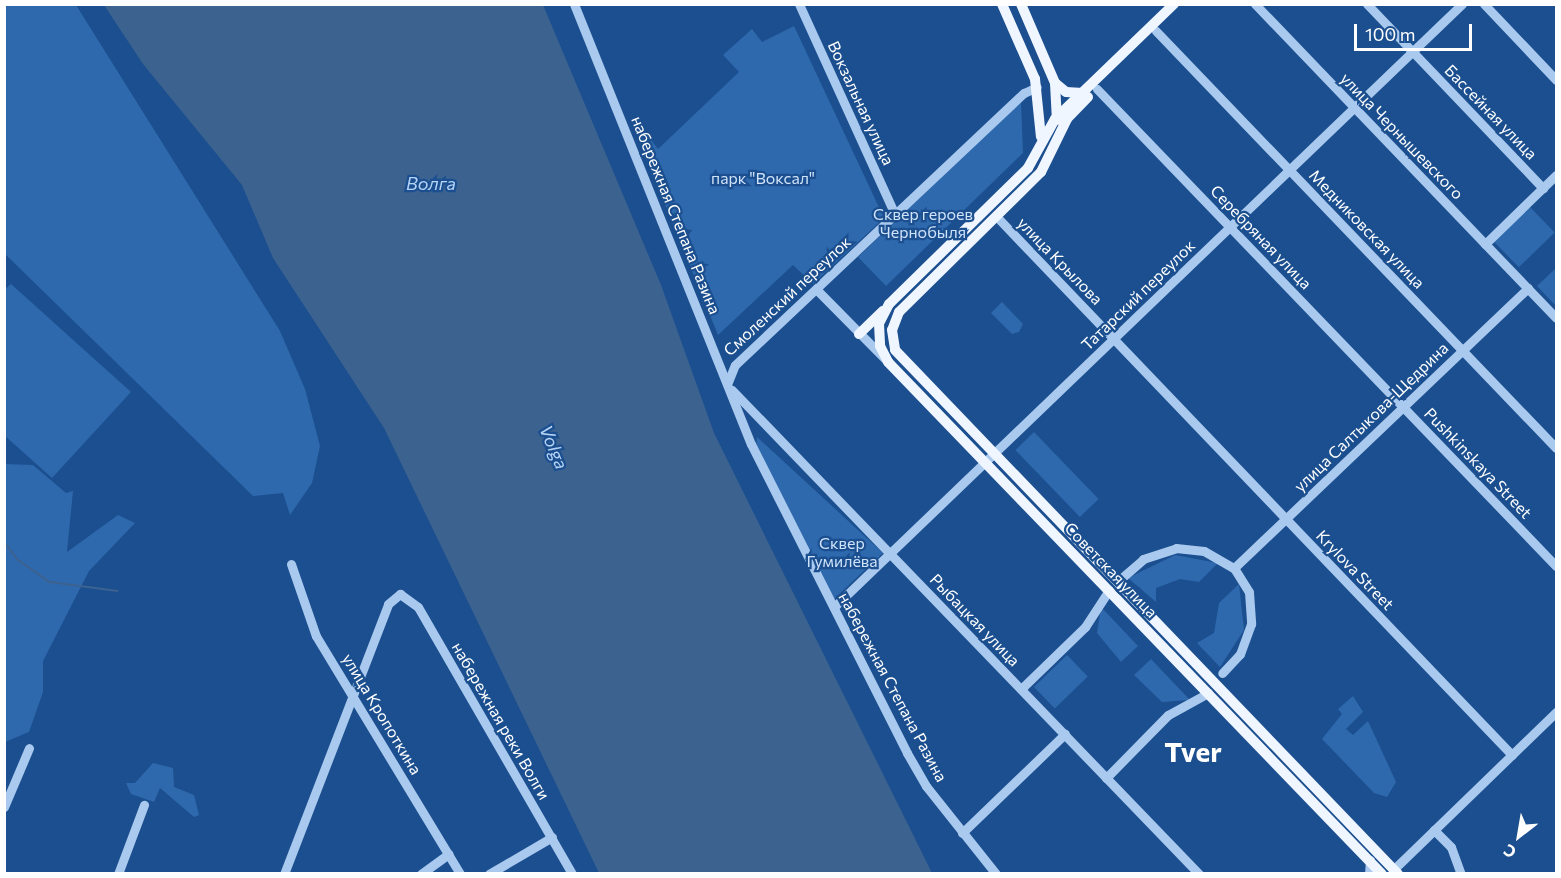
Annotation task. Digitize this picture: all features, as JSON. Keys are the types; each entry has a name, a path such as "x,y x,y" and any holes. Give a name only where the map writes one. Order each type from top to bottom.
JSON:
{"main road":[{"path":"1002,4 1036,83 1040,146"},
{"path":"1021,4 1055,83 1057,116 1053,153"},
{"path":"997,218 1053,153 1068,119 1086,95 1174,4"},
{"path":"859,334 1028,168 1057,116 1069,105 1097,88 1183,4"},
{"path":"1036,83 1057,101 1069,105"},
{"path":"1055,83 1066,92 1086,95"},
{"name":"Советская улица","path":"990,459 898,355 891,333 899,312 997,218"},
{"path":"888,362 878,331 889,304"},
{"name":"Советская улица","path":"888,362 990,459 1113,586 1191,675 1382,873"},
{"name":"Советская улица","path":"1113,586 1130,595 1396,871"},
{"path":"1191,675 1211,680 1222,673"},
{"path":"1396,871 1408,873"}],"street":[{"name":"набережная Степана Разина","path":"574,4 751,444 907,753 962,833 996,873"},
{"name":"Вокзальная улица","path":"799,4 895,215"},
{"name":"улица Чернышевского","path":"1255,4 1557,318"},
{"name":"Бассейная улица","path":"1367,4 1543,188"},
{"name":"Татарский переулок","path":"834,608 1462,4"},
{"path":"1484,4 1557,80"},
{"name":"Медниковская улица","path":"1156,30 1557,448"},
{"name":"Смоленский переулок","path":"729,387 733,367 1036,83"},
{"name":"Серебряная улица","path":"1097,88 1403,407"},
{"path":"1485,244 1557,175"},
{"name":"улица Крылова","path":"997,218 1286,519"},
{"name":"улица Салтыкова-Щедрина","path":"1234,568 1528,288"},
{"name":"Советская улица","path":"816,289 888,362"},
{"name":"Рыбацкая улица","path":"729,387 1199,873"},
{"name":"Pushkinskaya Street","path":"1403,407 1557,566"},
{"name":"Krylova Street","path":"1286,519 1512,755"},
{"path":"1021,689 1085,627 1113,586 1143,559 1176,548 1204,551 1234,568 1249,592 1251,624 1242,650 1222,673"},
{"name":"улица Кропоткина","path":"291,564 316,636 354,693 460,873"},
{"name":"набережная реки Волги","path":"354,693 395,595 404,595 418,607 572,873"},
{"path":"284,873 354,693"},
{"path":"1106,778 1168,715 1208,693"},
{"path":"1396,871 1434,830 1557,712"},
{"path":"962,833 1065,734"},
{"path":"4,807 29,748"},
{"path":"118,873 144,805"},
{"path":"1434,830 1451,847 1461,873"},
{"path":"489,873 552,837"},
{"path":"422,873 449,855"},
{"path":"1369,873 1370,860"},
{"path":"1370,860 1375,873"}],"green space":[{"path":"5,4 76,5 280,331 305,389 320,446 312,483 290,515 283,493 253,496 5,254"},
{"name":"парк \"Воксал\"","path":"794,26 884,218 813,284 793,265 718,335 638,138 644,131 658,149 739,72 723,55 752,29 762,42"},
{"name":"Сквер героев Чернобыля","path":"1021,101 1023,153 886,286 858,257"},
{"path":"1529,206 1555,233 1519,267 1493,241"},
{"path":"1556,268 1556,306 1537,286"},
{"path":"11,284 131,392 52,478 5,436 4,290"},
{"path":"1002,302 1023,324 1019,332 1012,334 991,313"},
{"path":"1034,432 1099,499 1080,517 1015,450"},
{"name":"Сквер Гумилёва","path":"757,437 883,553 834,599 756,447"},
{"path":"4,464 33,465 66,493 73,491 67,552 118,515 135,523 89,571 43,661 43,692 29,732 5,742"},
{"path":"1175,555 1218,563 1199,582 1180,579 1156,588 1156,602 1128,578"},
{"path":"1239,584 1244,630 1220,667 1197,643 1214,633 1219,603"},
{"path":"1101,607 1138,646 1121,662 1097,633"},
{"path":"1067,655 1088,677 1055,709 1034,687"},
{"path":"1151,659 1190,700 1162,702 1134,675"},
{"path":"1353,696 1363,712 1346,729 1353,735 1368,721 1396,782 1387,797 1374,793 1322,739 1342,714 1338,709"},
{"path":"153,763 173,768 174,787 194,795 199,815 194,817 160,788 154,802 131,794 126,783 135,783"}],"water":[{"name":"Волга","path":"104,5 543,5 661,285 714,433 932,873 599,873 384,428 273,258 242,185 143,64"}],"waterway":[{"path":"4,542 18,560 50,582 117,591"}],"district":[{"name":"Tver","path":"1193,751"}],"water label":[{"name":"Volga","path":"554,447"}]}
